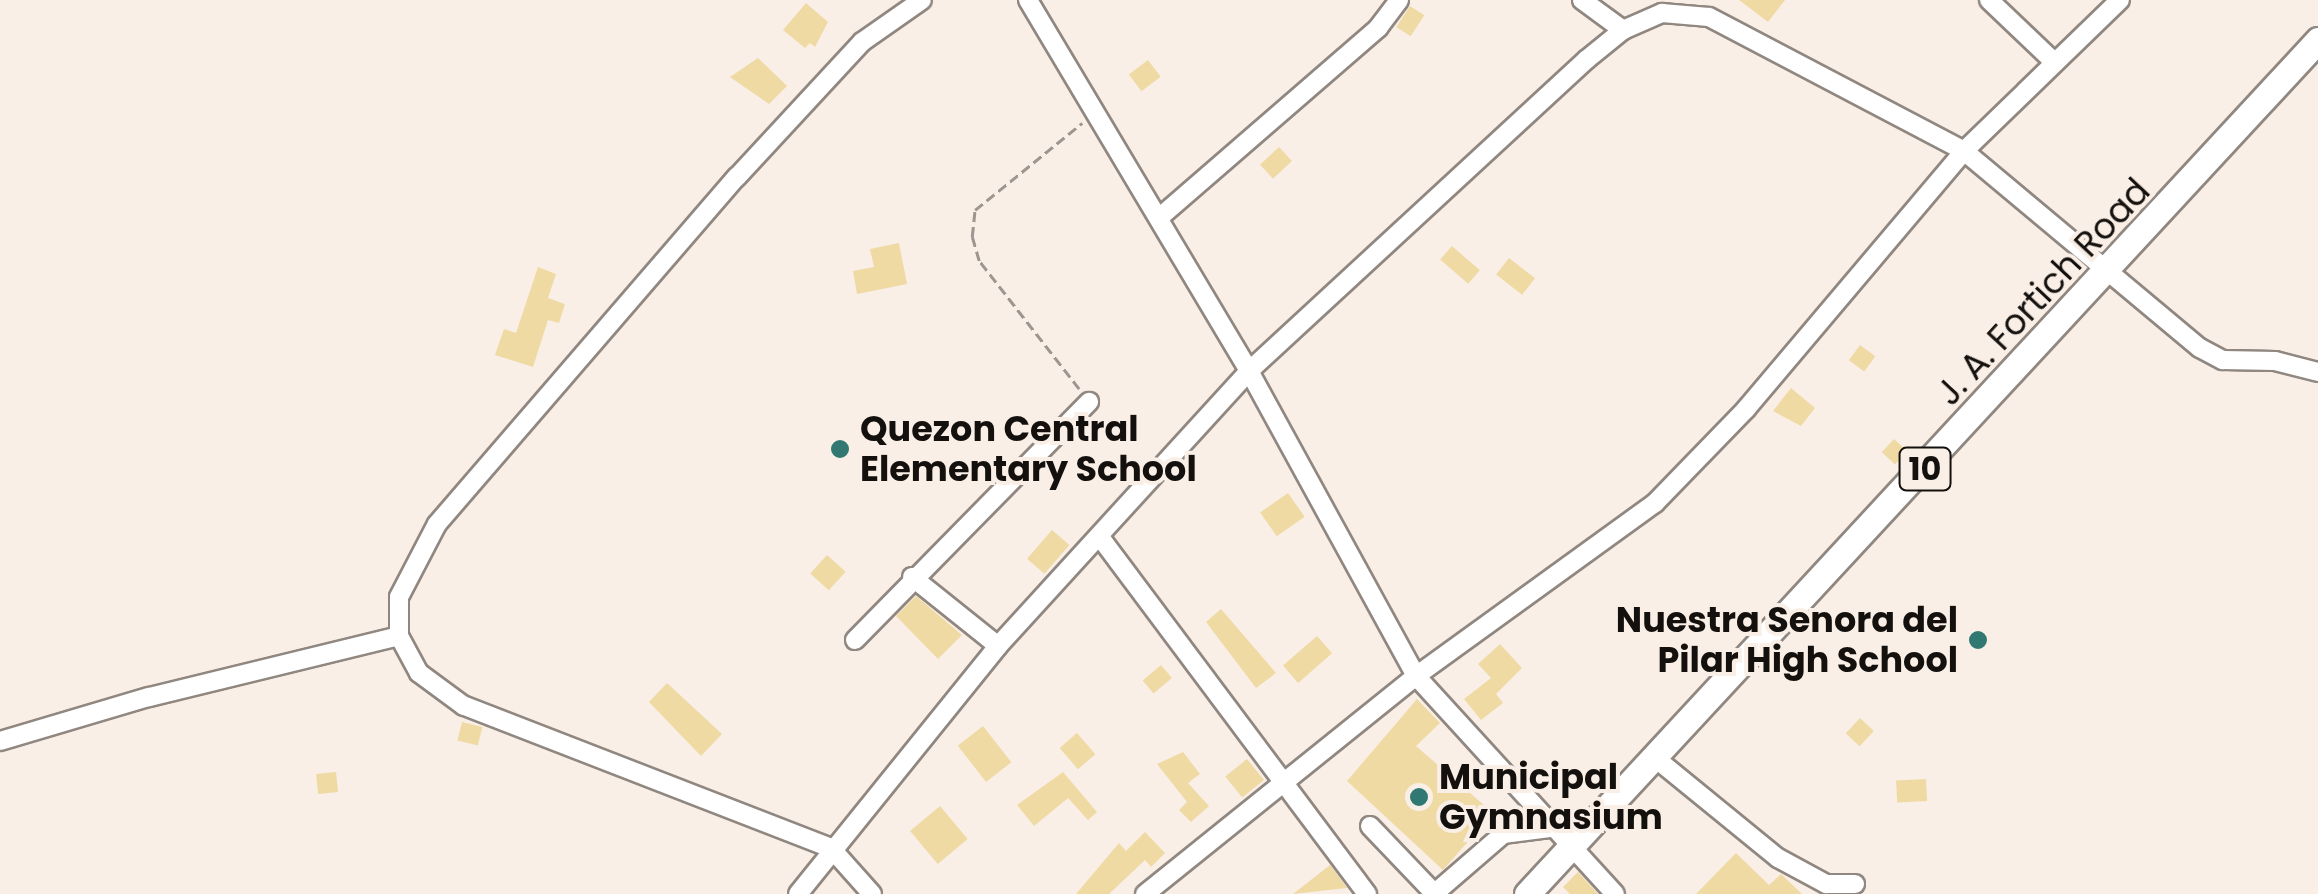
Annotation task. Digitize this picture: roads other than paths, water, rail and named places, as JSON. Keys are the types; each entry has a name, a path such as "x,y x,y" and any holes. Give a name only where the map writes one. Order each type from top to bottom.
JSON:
{"highway":[{"name":"J. A. Fortich Road","path":"1527,894 2107,274 2318,40"}],"street":[{"path":"872,894 832,848 464,706 419,673 399,636 399,597 437,524 808,100 862,42 922,0"},
{"path":"1028,0 1098,109 1249,371 1416,676 1568,849 1614,894"},
{"path":"1160,217 1378,28 1399,0"},
{"path":"1582,0 1624,30"},
{"path":"1989,0 2054,62"},
{"path":"1145,894 1280,781 1416,676 1655,503 1746,409 1964,152 2120,0"},
{"path":"798,894 998,646 1249,371 1624,30 1662,13 1710,17 1964,152 2007,181 2107,274 2223,360 2275,361 2318,372"},
{"path":"854,640 1089,402"},
{"path":"1100,537 1367,894"},
{"path":"912,577 998,646"},
{"path":"0,742 149,697 399,636"},
{"path":"1654,757 1778,858 1826,884 1855,884"},
{"path":"1370,826 1435,894 1503,834 1550,828"}],"place":[{"name":"Quezon Central Elementary School","path":"840,449"},
{"name":"Nuestra Senora del Pilar High School","path":"1978,640"},
{"name":"Municipal Gymnasium","path":"1419,797"}]}
